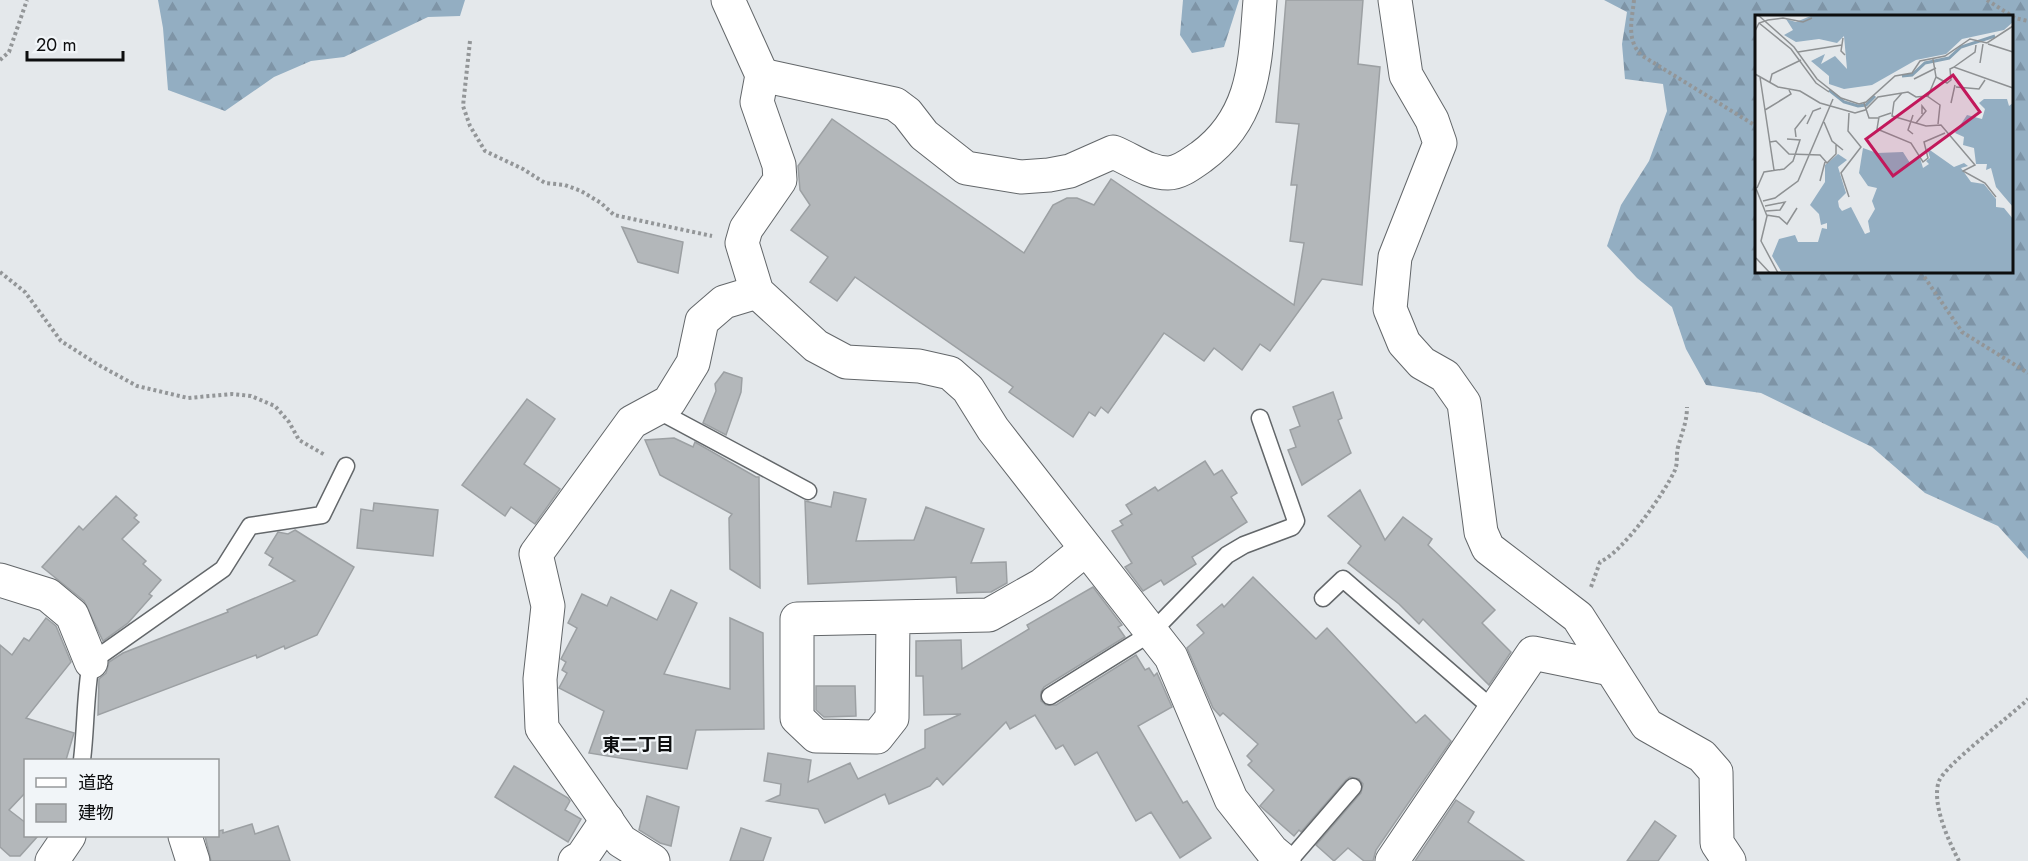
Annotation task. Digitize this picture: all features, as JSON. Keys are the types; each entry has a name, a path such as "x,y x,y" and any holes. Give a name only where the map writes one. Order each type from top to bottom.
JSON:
{"street":[{"path":"728,0 762,75 757,102 779,165 780,180 746,229 742,243 757,292 816,346 846,362 919,366 950,373 975,398 993,429 1171,657 1231,799 1272,851 1284,861"},
{"path":"762,75 895,104 907,113 924,135 966,168 1021,177 1049,175 1070,171 1113,152 1131,159 1148,170 1170,173 1189,165 1220,141 1235,123 1247,101 1260,0"},
{"path":"1395,0 1406,75 1432,120 1440,143 1395,256 1390,309 1404,343 1422,363 1445,376 1464,403 1481,532 1488,548 1578,617 1647,725 1702,756 1716,772 1717,843 1729,861"},
{"path":"648,860 621,842 542,729 540,679 548,606 536,554 632,422 669,402 693,363 702,321 724,302 757,292"},
{"path":"893,617 989,615 1042,585 1086,549"},
{"path":"0,580 48,595 72,615 91,662"},
{"path":"1392,861 1533,653 1611,669"},
{"path":"575,861 582,857 607,820"},
{"path":"52,861 68,837"},
{"path":"185,837 193,861"}],"lane":[{"path":"656,409 808,491"},
{"path":"1050,696 1151,633 1227,555 1244,545 1292,527 1296,521 1260,418"},
{"path":"82,759 86,730 85,694 91,662 223,569 250,526 322,514 346,466"},
{"path":"1323,598 1343,579 1494,710"},
{"path":"1289,861 1353,787"}],"path":[{"path":"0,60 9,52 27,0"},
{"path":"1634,0 1633,46 1641,55 1755,125"},
{"path":"1987,0 2010,15"},
{"path":"2013,17 2028,21"},
{"path":"470,41 463,106 470,126 485,151 523,169 544,183 565,185 581,191 614,215 626,220 742,243"},
{"path":"0,272 25,292 61,341 97,364 137,386 188,398 210,395 251,396 275,406 299,440 346,466"},
{"path":"1922,273 1962,332 2028,373"},
{"path":"1578,617 1584,610 1600,562 1609,558 1647,514 1676,468 1677,449 1687,423 1687,407"},
{"path":"1959,861 1944,828 1938,800 1939,782 1951,766 2028,699"}],"green space":[{"path":"158,0 465,0 460,16 428,17 344,57 311,61 274,77 225,111 168,90 163,28"},
{"path":"1183,0 1239,0 1224,47 1192,53 1180,35"},
{"path":"1604,0 2028,0 2028,559 1998,526 1925,493 1872,447 1761,393 1706,385 1686,349 1672,307 1637,278 1607,246 1621,205 1649,161 1667,111 1663,84 1625,79 1622,44 1627,12"}],"building":[{"path":"1286,0 1363,0 1358,64 1380,67 1362,285 1322,279 1270,351 1260,344 1242,370 1214,348 1204,361 1164,333 1108,413 1101,407 1095,416 1089,412 1073,437 1009,392 1013,387 855,277 837,301 810,282 828,257 791,230 810,205 800,190 798,166 832,119 1024,253 1053,205 1067,198 1077,198 1094,205 1111,179 1294,305 1304,243 1290,241 1297,185 1291,185 1299,124 1276,122"},
{"path":"622,227 683,242 678,273 638,262"},
{"path":"724,372 742,378 741,392 726,435 703,423 716,391 715,384"},
{"path":"1333,392 1342,418 1338,420 1351,453 1302,485 1288,450 1296,447 1290,430 1300,426 1293,407"},
{"path":"527,399 555,419 524,464 560,489 535,524 511,507 505,516 462,485"},
{"path":"674,438 693,447 695,442 759,477 760,588 730,569 729,518 732,514 660,475 645,440"},
{"path":"1205,461 1214,475 1222,470 1237,493 1231,497 1247,522 1192,557 1196,564 1164,585 1161,580 1143,591 1125,567 1132,563 1112,531 1123,525 1120,521 1132,514 1126,505 1155,487 1158,491"},
{"path":"1360,490 1385,540 1403,517 1432,539 1428,545 1495,610 1482,623 1511,652 1489,685 1423,619 1419,624 1399,604 1348,563 1361,546 1328,516"},
{"path":"834,492 866,499 856,541 914,540 926,507 984,529 971,563 1006,562 1007,583 991,592 957,593 956,577 808,584 805,501 831,507"},
{"path":"116,496 137,515 134,518 139,522 122,539 146,561 143,564 161,580 149,594 152,596 128,623 103,641 84,601 42,567 79,526 83,530"},
{"path":"374,503 438,510 433,556 357,548 361,509 373,511"},
{"path":"295,530 354,567 317,635 285,649 284,646 257,658 256,655 98,715 99,679 106,673 109,662 123,653 228,612 227,610 295,581 269,565 273,558 265,553 278,532 288,534"},
{"path":"1253,577 1316,639 1327,628 1416,723 1425,715 1451,741 1376,850 1373,861 1364,861 1348,848 1334,861 1316,845 1361,793 1363,784 1359,779 1350,777 1346,780 1301,832 1299,830 1294,836 1260,806 1274,790 1248,765 1252,761 1247,756 1258,744 1223,713 1220,716 1213,708 1187,648 1204,633 1197,625 1222,604 1224,607"},
{"path":"1093,587 1122,625 1118,627 1125,637 1044,687 1041,692 1041,701 1046,705 1056,705 1136,655 1145,670 1149,668 1154,676 1157,673 1172,707 1138,726 1183,803 1187,801 1211,838 1180,858 1151,812 1136,821 1097,752 1075,765 1063,745 1056,749 1035,715 1010,729 1006,722 943,785 937,778 930,786 889,804 885,794 825,823 818,809 767,801 780,795 781,784 764,781 768,753 811,760 808,782 850,763 858,779 925,748 925,730 961,714 924,715 923,676 916,676 916,641 961,640 962,669 1029,629 1027,625"},
{"path":"671,590 697,603 664,674 730,689 730,618 763,633 764,729 696,730 687,769 589,753 604,711 559,688 567,673 562,670 566,662 561,659 577,628 568,623 582,594 607,606 611,597 657,620"},
{"path":"46,618 56,626 71,662 26,718 74,733 66,759 24,759 24,794 9,810 24,821 24,837 37,837 20,856 10,856 0,847 0,645 12,655 24,638 29,641"},
{"path":"816,686 855,686 856,716 824,717 816,710"},
{"path":"514,766 568,798 570,801 565,810 581,819 568,842 495,797"},
{"path":"647,796 679,807 671,846 660,843 639,830"},
{"path":"1456,800 1474,812 1468,822 1524,861 1415,861"},
{"path":"1655,821 1676,836 1658,861 1627,861"},
{"path":"252,824 255,834 278,826 290,861 211,861 205,837 219,837 219,831 223,830 223,833"},
{"path":"741,828 771,838 763,861 730,861"}],"district":[{"name":"東二丁目","path":"638,745"}]}
